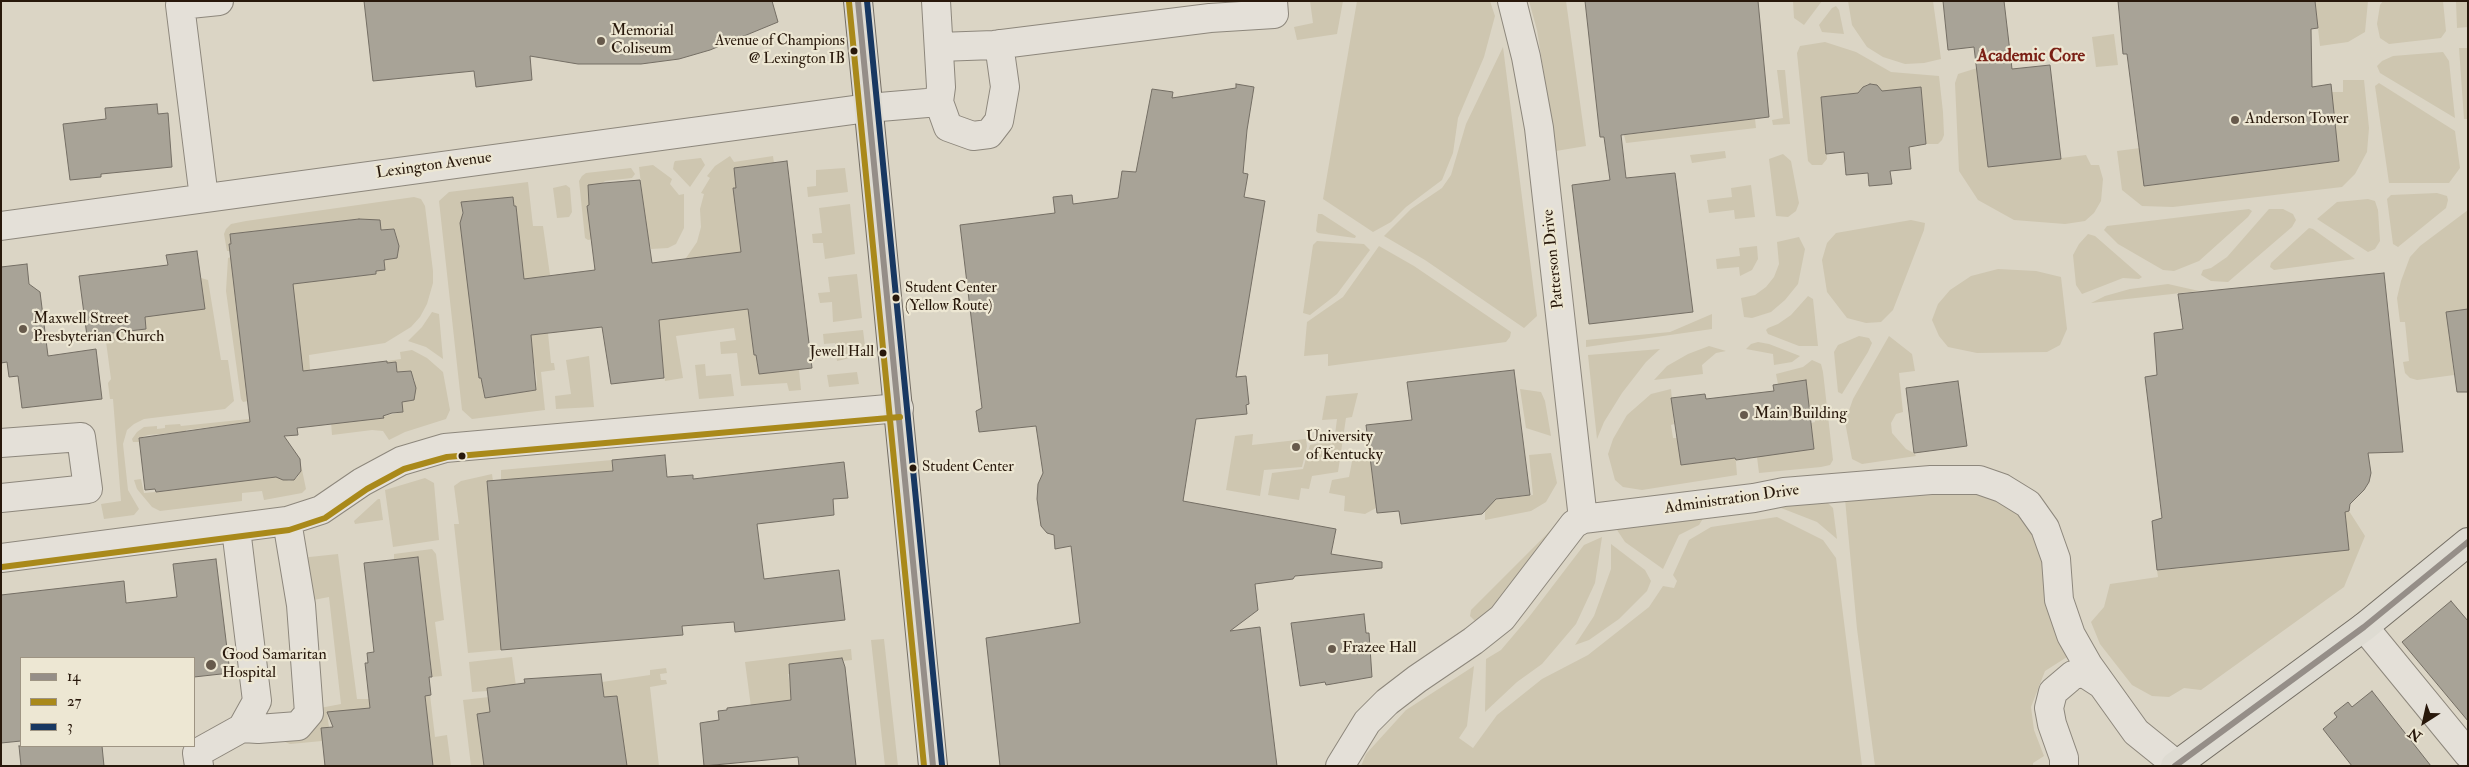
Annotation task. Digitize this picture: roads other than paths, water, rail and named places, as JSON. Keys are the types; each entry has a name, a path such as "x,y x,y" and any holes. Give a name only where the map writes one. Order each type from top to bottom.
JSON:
{"main road":[{"path":"858,1 933,766"},
{"path":"2177,766 2364,628 2468,542"}],"street":[{"path":"204,198 180,5 220,1"},
{"path":"936,1 941,88 939,102 948,127 973,136 990,134 999,121 1006,87 999,44"},
{"path":"939,47 999,44 1210,18 1274,14 1273,1"},
{"name":"Patterson Drive","path":"1512,1 1526,57 1539,128 1583,519"},
{"name":"Lexington Avenue","path":"1,226 868,108 939,102"},
{"path":"1,558 287,521 320,510 362,482 401,461 445,448 899,408"},
{"path":"1,443 81,437 88,489 1,498"},
{"name":"Administration Drive","path":"1583,519 1837,486 1880,486 1931,480 1979,480 2002,488 2028,504 2045,528 2056,559 2060,600 2071,635 2100,684 2136,732 2177,766"},
{"path":"1340,766 1367,722 1387,702 1502,618 1574,524 1583,519"},
{"path":"242,728 258,729 298,726 309,714 301,605 287,521"},
{"path":"199,766 197,753 242,728 257,701 236,528"},
{"path":"2364,628 2468,754"},
{"name":"Administration Drive","path":"2064,766 2064,758 2052,724 2050,708 2053,692 2073,675 2084,673 2100,684"}],"place":[{"name":"Memorial Coliseum","path":"601,41"},
{"name":"Avenue of Champions @ Lexington IB","path":"854,51"},
{"name":"Anderson Tower","path":"2235,120"},
{"name":"Student Center (Yellow Route)","path":"896,298"},
{"name":"Maxwell Street Presbyterian Church","path":"23,329"},
{"name":"Jewell Hall","path":"883,353"},
{"name":"Main Building","path":"1744,415"},
{"name":"University of Kentucky","path":"1296,447"},
{"name":"Student Center","path":"913,468"},
{"name":"Frazee Hall","path":"1332,649"},
{"name":"Good Samaritan Hospital","path":"211,665"}],"district":[{"name":"Academic Core","path":"2031,57"}]}
